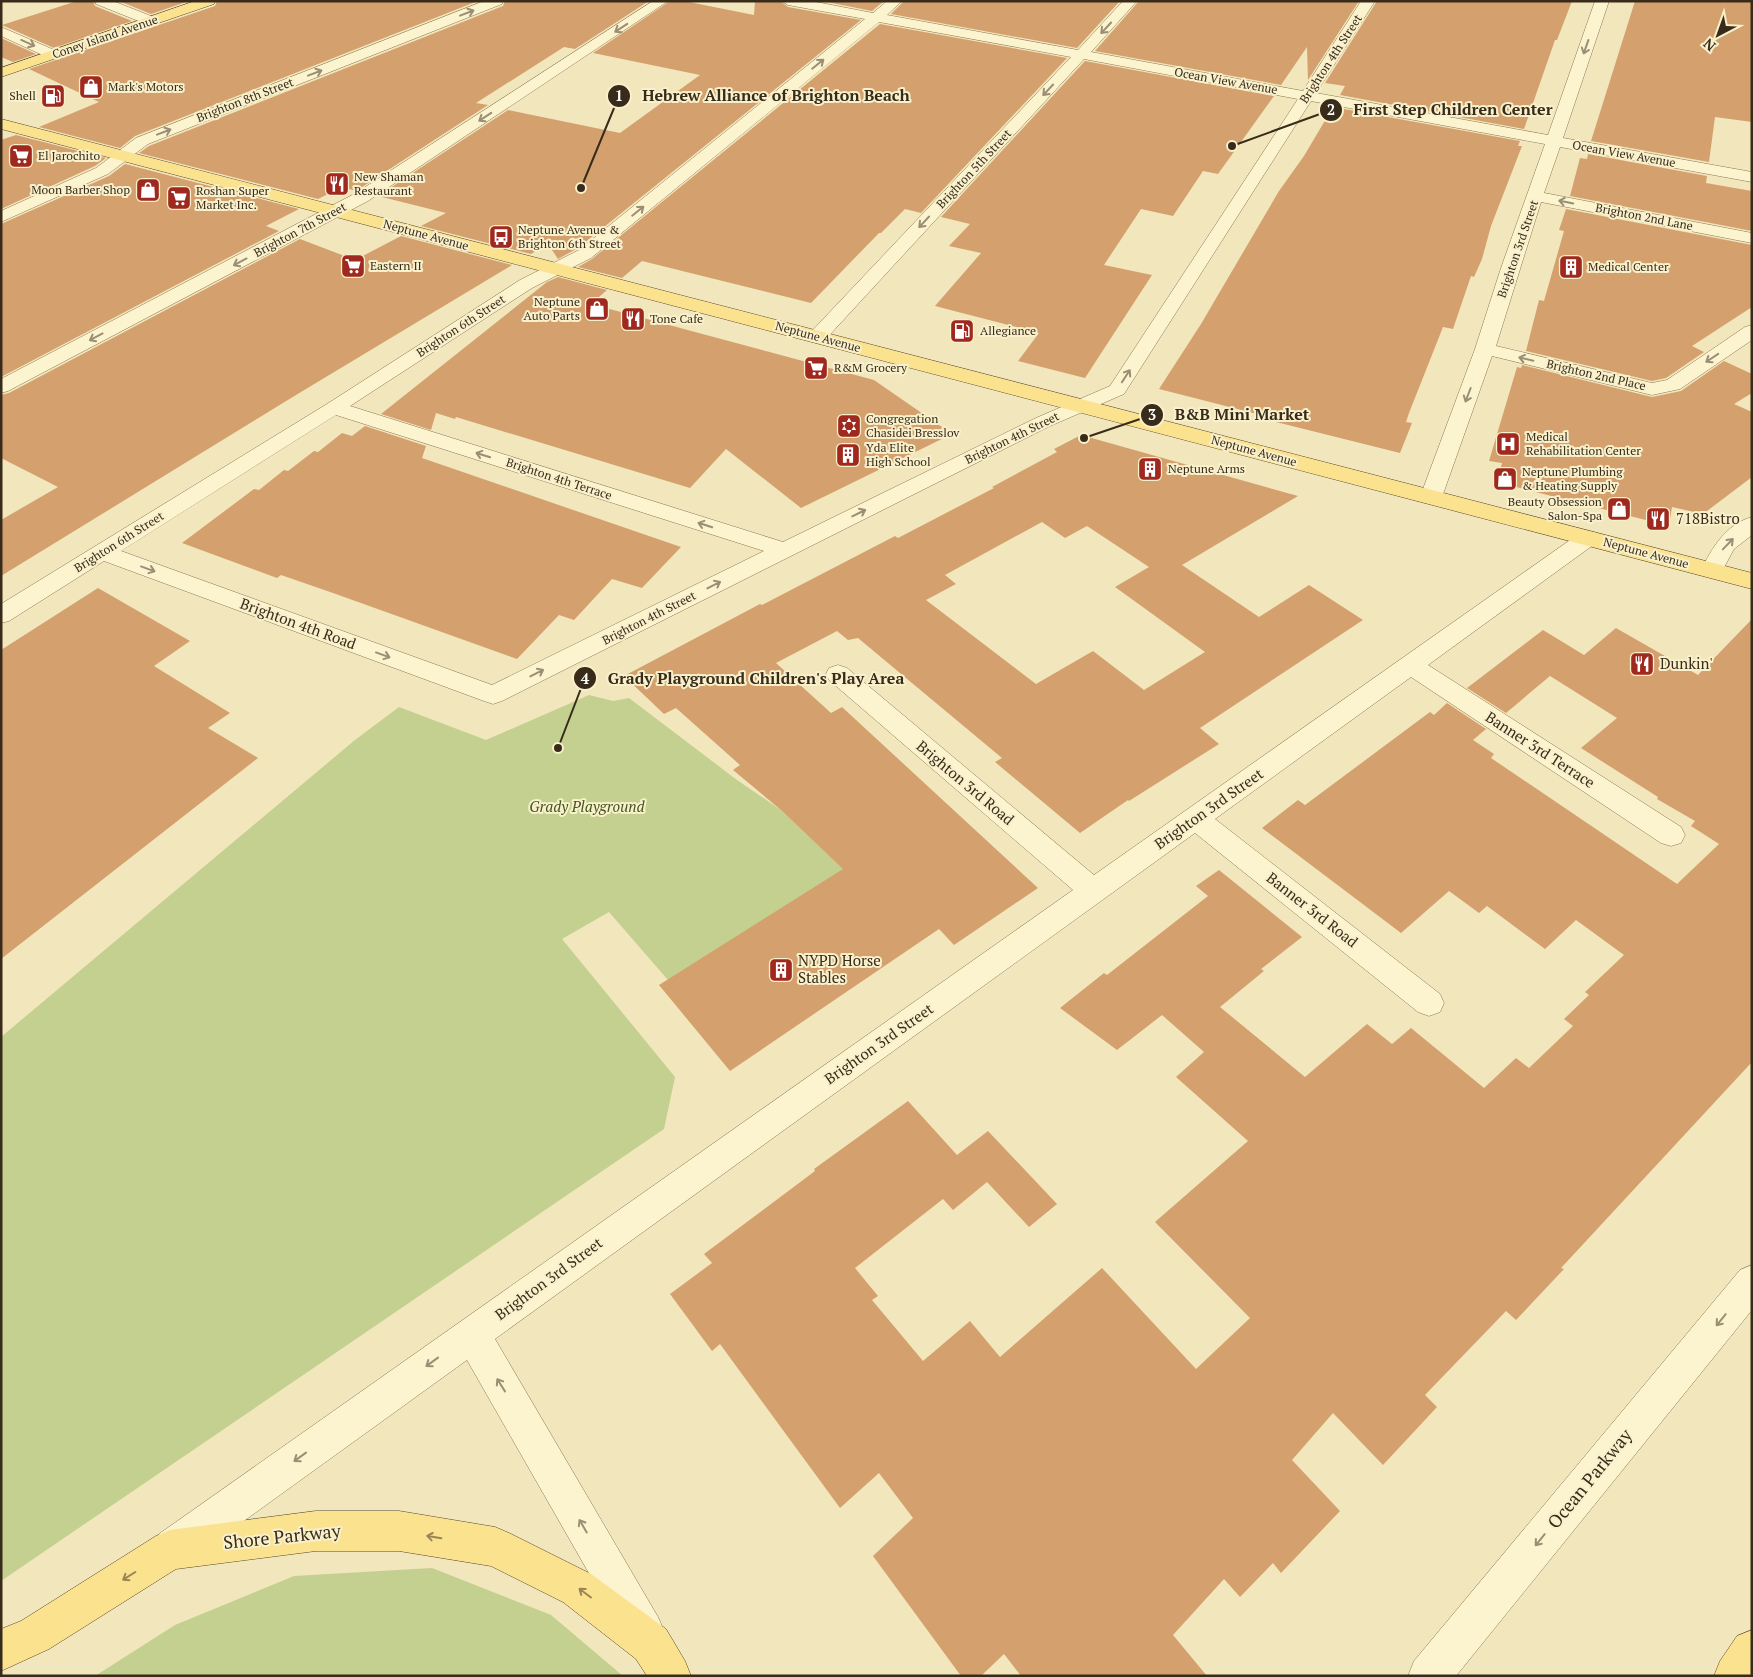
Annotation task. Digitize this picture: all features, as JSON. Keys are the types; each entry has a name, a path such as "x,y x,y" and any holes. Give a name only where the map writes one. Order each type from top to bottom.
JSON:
{"main road":[{"name":"Coney Island Avenue","path":"1,73 209,1"},
{"name":"Neptune Avenue","path":"1,124 1752,580"},
{"name":"Shore Parkway","path":"1,1650 35,1635 170,1550 316,1530 399,1531 495,1547 577,1588 661,1660"},
{"path":"1734,1676 1752,1651"}],"street":[{"path":"101,1 151,21"},
{"name":"Brighton 8th Street","path":"1,217 102,171 142,141 497,1"},
{"name":"Brighton 7th Street","path":"1,387 362,197 662,1"},
{"name":"Ocean View Avenue","path":"788,1 1752,177"},
{"name":"Brighton 6th Street","path":"1,615 334,408 526,284 585,254 896,1"},
{"name":"Brighton 5th Street","path":"818,337 1131,1"},
{"name":"Brighton 4th Street","path":"493,695 1044,422 1117,390 1368,1"},
{"name":"Brighton 3rd Street","path":"1430,497 1485,349 1602,1"},
{"path":"1,31 54,55"},
{"name":"Brighton 2nd Lane","path":"1536,196 1752,238"},
{"name":"Brighton 2nd Place","path":"1485,349 1652,389 1672,385 1752,330"},
{"name":"Brighton 4th Terrace","path":"334,408 784,550"},
{"path":"1712,570 1725,545 1752,524"},
{"name":"Brighton 3rd Street","path":"170,1550 1588,538"},
{"name":"Brighton 4th Road","path":"102,552 493,695"},
{"name":"Banner 3rd Terrace","path":"1410,665 1671,835"},
{"name":"Brighton 3rd Road","path":"838,674 1093,891"},
{"name":"Banner 3rd Road","path":"1195,818 1430,1003"},
{"name":"Ocean Parkway","path":"1429,1676 1752,1282"},
{"name":"Shore Parkway","path":"472,1334 661,1660"}],"green space":[{"name":"Grady Playground","path":"589,695 613,701 629,698 737,780 781,810 848,873 668,980 609,912 562,939 675,1077 664,1129 1,1581 1,1037 355,740 399,707 486,740"},
{"path":"432,1568 551,1615 623,1676 95,1676 175,1625 294,1576"}],"building":[{"path":"77,1 93,1 95,6 132,21 54,48 2,25"},
{"path":"119,1 189,1 151,14"},
{"path":"217,1 478,1 135,136 120,148 39,127 99,102 29,69 215,6"},
{"path":"505,1 649,1 575,49 564,47 476,103 488,105 356,191 342,187 318,199 139,153 149,146 503,6"},
{"path":"670,1 684,1 754,15 755,1 780,1 788,7 861,20 578,248 558,259 548,244 531,254 421,226 446,213 378,196 508,110 620,133 700,75 593,53"},
{"path":"822,1 884,1 872,11"},
{"path":"904,1 1120,1 1077,48 891,14"},
{"path":"1139,1 1359,1 1308,80 1307,47 1281,85 1095,51"},
{"path":"1377,1 1572,1 1557,40 1555,40 1524,129 1340,95 1345,86 1325,83"},
{"path":"1635,1 1752,1 1752,122 1715,117 1709,162 1591,141"},
{"path":"880,24 1067,58 921,213 905,209 811,303 642,261 622,278 578,267 592,259"},
{"path":"1,38 36,54 13,62 1,57"},
{"path":"1085,61 1274,96 1218,174 1203,171 1173,216 1141,209 1104,265 1152,275 1085,378 1018,361 1039,333 935,306 981,253 949,246 970,224 941,217"},
{"path":"1333,107 1520,141 1518,146 1522,146 1491,226 1482,259 1474,277 1471,276 1453,329 1443,327 1409,413 1406,422 1412,423 1400,453 1256,417 1257,414 1159,389 1201,324 1279,191 1304,156"},
{"path":"16,135 106,158 95,166 1,209 1,140"},
{"path":"1588,154 1707,176 1706,183 1752,191 1752,231 1570,196 1580,158 1587,159"},
{"path":"125,164 299,209 266,226 279,231 1,377 1,224 109,176"},
{"path":"1566,209 1752,245 1752,307 1692,346 1704,352 1666,378 1652,381 1526,351 1539,300 1544,301 1564,231 1559,230"},
{"path":"401,236 512,265 1,576 1,520 58,487 1,458 1,395 9,393 300,239 355,260"},
{"path":"558,277 607,290 591,304 874,380 952,434 801,508 726,449 690,488 456,417 455,419 436,413 431,430 381,414 547,282"},
{"path":"1724,361 1752,374 1752,393 1734,404 1752,412 1752,477 1703,514 1672,507 1669,526 1497,482 1502,463 1489,461 1517,367 1521,368 1522,365 1652,397 1681,391"},
{"path":"365,426 426,446 422,458 681,547 642,588 612,579 574,620 559,615 517,659 333,593 281,575 277,578 182,543 254,489 259,490 284,470 288,471 314,451 318,452 342,433 352,436"},
{"path":"1081,435 1298,496 1182,565 1259,617 1309,585 1363,620 1200,728 1219,744 1128,800 1080,833 995,762 1002,758 858,638 848,640 837,631 776,663 831,713 842,707 1038,888 954,945 939,929 730,1071 659,985 843,869 781,810 733,770 740,765 676,708 664,714 624,676 760,604 762,605 895,536 898,538 994,488 992,487 1057,452 1054,449","holes":["1042,522 1065,538 1087,526 1149,567 1115,587 1205,652 1144,690 1093,651 1036,684 926,600 956,584 945,575"]},
{"path":"98,588 190,641 154,666 230,713 208,728 258,758 1,959 1,650"},
{"path":"1752,619 1752,1062 1561,1268 1564,1269 1516,1320 1506,1311 1425,1395 1437,1407 1383,1465 1333,1413 1292,1460 1340,1511 1281,1573 1273,1563 1240,1597 1224,1579 1173,1635 1207,1676 1021,1676 1004,1654 981,1676 961,1676 873,1556 913,1518 879,1473 840,1508 720,1344 712,1351 670,1294 712,1263 704,1254 815,1171 814,1169 908,1101 957,1155 988,1131 1057,1204 1029,1227 987,1182 953,1210 943,1199 855,1268 878,1296 872,1300 923,1361 970,1321 1000,1357 1102,1268 1196,1369 1250,1318 1155,1222 1248,1141 1176,1077 1204,1052 1162,1015 1117,1050 1060,1008 1104,973 1107,975 1208,896 1196,886 1219,870 1302,937 1261,969 1264,971 1220,1007 1305,1077 1367,1024 1392,1044 1411,1028 1484,1088 1516,1058 1529,1068 1573,1026 1564,1019 1589,995 1585,992 1624,955 1576,920 1545,949 1487,906 1479,913 1449,891 1401,933 1262,828 1298,800 1305,805 1430,712 1434,715 1447,703 1486,729 1473,740 1494,754 1491,758 1677,884 1719,844 1691,826 1695,821 1657,799 1658,797 1581,748 1617,718 1550,676 1506,713 1467,688 1543,630 1584,655 1616,628 1698,675"}],"place":[{"name":"Mark's Motors","path":"91,87"},
{"name":"Shell","path":"53,96"},
{"name":"First Step Children Center","path":"1232,146"},
{"name":"El Jarochito","path":"21,156"},
{"name":"New Shaman Restaurant","path":"337,184"},
{"name":"Hebrew Alliance of Brighton Beach","path":"581,188"},
{"name":"Moon Barber Shop","path":"148,190"},
{"name":"Roshan Super Market Inc.","path":"179,198"},
{"name":"Neptune Avenue & Brighton 6th Street","path":"501,237"},
{"name":"Eastern II","path":"353,266"},
{"name":"Medical Center","path":"1571,267"},
{"name":"Neptune Auto Parts","path":"597,309"},
{"name":"Tone Cafe","path":"633,319"},
{"name":"Allegiance","path":"962,331"},
{"name":"R&M Grocery","path":"816,368"},
{"name":"Congregation Chasidei Bresslov","path":"849,426"},
{"name":"B&B Mini Market","path":"1084,438"},
{"name":"Medical Rehabilitation Center","path":"1508,444"},
{"name":"Yda Elite High School","path":"848,455"},
{"name":"Neptune Arms","path":"1150,469"},
{"name":"Neptune Plumbing & Heating Supply","path":"1505,479"},
{"name":"Beauty Obsession Salon-Spa","path":"1619,509"},
{"name":"718Bistro","path":"1658,519"},
{"name":"Dunkin'","path":"1642,664"},
{"name":"Grady Playground Children's Play Area","path":"558,748"},
{"name":"NYPD Horse Stables","path":"781,970"}]}
